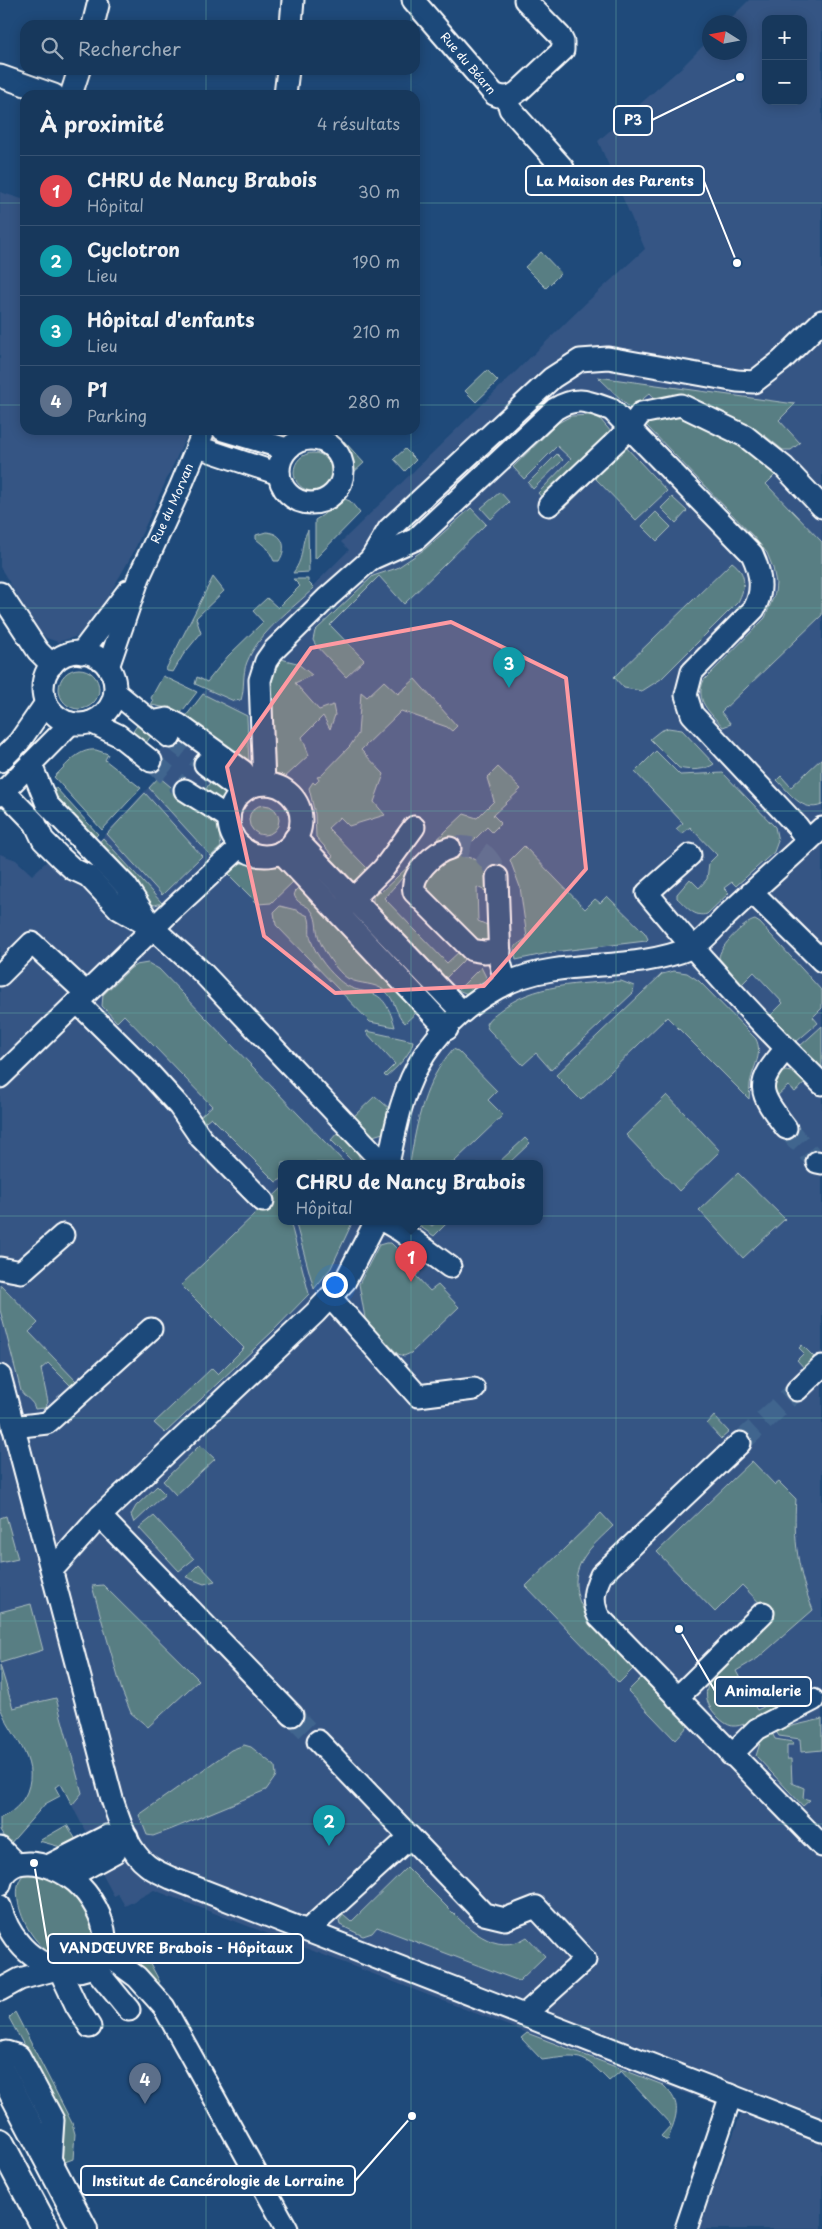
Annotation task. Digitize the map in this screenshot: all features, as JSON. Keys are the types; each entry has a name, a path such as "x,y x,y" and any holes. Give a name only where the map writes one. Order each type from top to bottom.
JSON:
{"main road":[{"path":"0,2069 84,2229"},
{"path":"0,2142 46,2229"}],"street":[{"path":"291,20 293,0"},
{"name":"Rue du Béarn","path":"413,0 494,94 501,97 507,97 519,91 563,50 564,42 560,36 525,0"},
{"path":"94,20 98,5"},
{"path":"73,90 77,75"},
{"path":"286,90 288,75"},
{"path":"0,76 40,90"},
{"name":"Rue du Béarn","path":"507,97 510,109 563,168"},
{"path":"371,559 389,529 552,378 580,360 608,358 737,382 754,382 781,361 822,320"},
{"path":"253,787 260,680 266,661 273,651 328,597 371,559 416,539 555,409 565,402 586,401 612,410 752,554 761,579 759,601 754,609 692,672 686,695 692,714 790,819 815,834 692,948 644,961 552,970 506,984 483,996 462,1012 423,1057 412,1076 403,1100 389,1160"},
{"path":"548,505 629,429 641,413 682,405 745,436 784,467 822,507"},
{"path":"240,435 287,449"},
{"path":"201,439 279,474"},
{"name":"Rue du Morvan","path":"108,667 139,577 201,439"},
{"path":"301,440 318,440 326,443 340,457 343,476 340,486 326,500 306,504 291,497 285,491 279,474 279,465 287,449 301,440"},
{"name":"Rue du Morvan","path":"81,653 139,577"},
{"path":"0,593 38,651 52,665"},
{"path":"151,761 118,735 81,723 61,719 52,712 46,703 43,690 45,677 52,665 62,657 86,653 98,658 108,667 114,679 115,692 111,705 103,716 81,723 31,765 2,793 35,823 43,840 74,870 88,876 118,909 154,929 202,972 380,1160"},
{"path":"115,692 170,737"},
{"path":"0,761 23,737 46,703"},
{"path":"151,722 167,719 179,725 243,771 253,787"},
{"path":"31,765 47,804 126,886 154,929"},
{"path":"229,818 190,794 209,767 253,787 281,788 295,800 301,819 288,845 271,855 260,855 241,846 234,839 229,818 235,799 253,787"},
{"path":"338,913 384,868 414,827"},
{"path":"288,845 354,899 462,1012"},
{"path":"288,845 338,913 447,1029"},
{"path":"0,1076 241,846"},
{"path":"450,848 437,853 416,876 413,887 414,892 472,950 484,952 500,951"},
{"path":"690,855 647,893 692,948 786,1049 822,1084"},
{"path":"497,877 500,951 506,984"},
{"path":"752,892 822,961"},
{"path":"0,975 32,943 179,1106 201,1138 263,1201"},
{"path":"786,1049 768,1071 763,1088 765,1099 786,1128"},
{"path":"52,1570 100,1516 345,1281 374,1225"},
{"path":"392,1225 450,1267"},
{"path":"0,1268 21,1272 63,1235"},
{"path":"330,1297 418,1396 474,1388"},
{"path":"14,1426 47,1423 151,1329"},
{"path":"797,1390 822,1366"},
{"path":"0,1376 123,1839 146,1865 171,1878 822,2131"},
{"path":"740,1443 601,1575 594,1591 594,1607 599,1617 731,1755 822,1846"},
{"path":"100,1516 292,1715"},
{"path":"677,1698 763,1613"},
{"path":"731,1755 757,1729 813,1700"},
{"path":"318,1741 484,1914 505,1919 536,1907 585,1960 524,2015"},
{"path":"48,1866 107,1836 123,1839"},
{"path":"308,1930 410,1837"},
{"path":"69,1877 114,1852 123,1839"},
{"path":"0,1848 4,1877 34,1863 48,1866 69,1877 86,1894 98,1912 105,1937 98,1959 75,1972 58,1969 32,1955 20,1944 2,1918"},
{"path":"98,1959 129,2010"},
{"path":"98,1959 137,1977 164,2007 287,2229"},
{"path":"0,1990 20,1979 58,1969"},
{"path":"58,1969 76,2005 90,2027"},
{"path":"0,2056 6,2052 19,2056 53,2120 50,2165"},
{"path":"686,2229 731,2095"}],"highlighted area":[{"path":"451,622 566,678 586,869 484,986 335,993 264,936 227,767 311,648"}],"shaded area":[{"path":"749,0 822,0 822,2229 699,2229 741,2113 663,2085 154,1890 125,1906 118,1894 114,1896 99,1868 100,1860 61,1784 58,1785 0,1685 0,854 16,860 32,875 48,860 65,878 158,777 147,767 206,689 208,690 349,550 341,542 587,302 645,249 598,141 702,47 702,60 747,60 747,15 734,15"},
{"path":"0,192 20,198 20,435 187,435 132,555 109,595 78,636 58,642 46,638 38,630 0,567"}],"green space":[{"path":"541,252 561,273 546,288 525,267"},
{"path":"487,370 498,381 476,402 465,391"},
{"path":"598,377 795,404 779,420 800,443 791,450 783,450 763,434 750,447 776,474 766,484 822,542 822,615 721,712 731,724 723,727 705,706 702,700 701,687 704,680 765,618 775,593 776,583 773,568 767,553 753,536 646,425 656,415 665,410 650,393 631,409"},
{"path":"592,415 600,419 612,433 544,500 538,493 571,459 557,446 524,479 513,467 558,423 571,416"},
{"path":"344,441 364,463 353,473 349,458 339,447"},
{"path":"624,445 667,491 636,520 595,478 558,514 554,510"},
{"path":"405,449 416,460 405,471 394,459"},
{"path":"313,453 327,458 332,472 327,486 313,491 299,486 294,472 299,458"},
{"path":"557,454 563,460 533,489 528,483"},
{"path":"500,492 509,502 491,519 481,508"},
{"path":"672,497 687,511 676,523 661,508"},
{"path":"342,498 350,501 360,513 315,559 315,520"},
{"path":"471,508 486,524 404,604 379,576 330,625 364,660 346,677 315,644 313,640 315,631 373,576 397,568 425,549"},
{"path":"656,512 671,527 657,541 642,526"},
{"path":"308,530 309,572 293,573 300,561"},
{"path":"266,532 276,535 282,542 283,551 279,561 274,561 268,549 256,539 256,535"},
{"path":"732,562 737,566 744,580 743,591 738,602 661,679 642,691 624,688 614,677"},
{"path":"213,577 224,591 196,618 201,633 183,655 173,672 167,671 166,669"},
{"path":"293,579 308,579 308,582 314,588 268,631 252,651 245,667 241,700 234,701 195,684 197,677 207,682 228,656 263,622 253,611 267,598 278,608 300,586"},
{"path":"281,659 297,663 312,675 295,683 319,710 333,705 335,715 330,729 323,716 302,737 309,755 282,780 273,771 267,680 276,661"},
{"path":"83,669 90,672 96,678 99,689 98,697 90,706 83,709 75,709 68,706 60,697 59,685 62,678 71,670"},
{"path":"163,676 197,692 180,714 168,708 151,705 153,701 151,698"},
{"path":"415,679 457,726 452,731 447,727 401,711 361,750 384,774 374,802 385,815 349,826 340,817 328,828 367,868 368,872 359,881 351,881 329,859 333,856 316,837 315,814 309,788 313,782 315,784 319,780 317,777 321,776 350,746 358,734 361,692 367,697 384,681 398,694"},
{"path":"203,694 247,716 249,764 183,720"},
{"path":"140,721 151,731 151,736 146,743 142,744 130,736"},
{"path":"668,728 682,730 714,764 707,768 679,768 650,739 660,731"},
{"path":"90,750 108,754 105,760 141,788 102,830 54,777 78,755"},
{"path":"656,751 680,775 723,773 775,827 778,841 774,852 736,886 732,882 724,888 729,893 707,914 694,913 677,898 677,894 690,879 699,888 707,879 709,863 717,855 690,827 682,834 676,829 683,823 635,772"},
{"path":"822,758 822,805 815,807 802,804 777,780 781,776 791,787"},
{"path":"498,767 521,789 493,815 501,823 492,832 487,827 473,841 459,840 446,843 434,849 412,867 384,898 447,963 462,949 466,952 463,961 444,980 373,906 373,896 379,891 380,893 464,814 477,818 494,801 487,778"},
{"path":"159,777 218,826 221,847 211,856 149,788"},
{"path":"212,779 227,793 223,803 203,794"},
{"path":"48,788 56,788 98,834 90,843 52,802"},
{"path":"145,793 202,856 162,895 107,834"},
{"path":"264,805 274,810 279,820 274,830 264,835 254,830 249,820 254,810"},
{"path":"103,838 162,903 155,905 149,903 95,847"},
{"path":"524,846 585,909 595,899 600,903 607,896 645,933 648,939 646,941 553,952 516,960 514,947 527,938 520,887 510,860"},
{"path":"444,856 471,858 478,861 486,873 490,893 477,887 478,921 492,927 489,938 484,941 470,938 428,890 425,881"},
{"path":"239,863 259,867 279,867 295,880 271,903 258,904 227,873"},
{"path":"301,885 420,1009 405,1023 385,991 376,986 349,979 335,966 319,940 313,913 296,899 294,892"},
{"path":"280,906 296,910 308,916 312,942 324,964 346,985 370,993 384,1001 390,1011 395,1027 370,1022 276,925 274,912"},
{"path":"755,920 760,923 822,991 822,1008 813,1017 818,1023 796,1042 771,1015 783,1003 754,972 742,984 719,958 723,948 733,936 745,925"},
{"path":"148,963 159,969 342,1160 278,1160 278,1181 276,1182 211,1117 202,1124 197,1119 212,1106 124,1015 117,1022 102,1006 103,995 136,965"},
{"path":"481,967 487,979 484,984 470,995 458,990"},
{"path":"674,971 687,973 699,981 756,1039 759,1050 750,1081 749,1099 667,1017 581,1100 556,1075 662,974"},
{"path":"621,981 634,986 633,993 551,1070 536,1053 523,1065 488,1029 486,1024 493,1015 513,1002 542,990 573,984"},
{"path":"822,1026 822,1069 800,1046"},
{"path":"367,1031 413,1041 406,1056 386,1077 384,1075 395,1064"},
{"path":"453,1049 458,1051 497,1091 488,1100 503,1115 456,1160 411,1160 423,1103 428,1088"},
{"path":"786,1071 796,1073 806,1082 795,1092 788,1086 777,1096 774,1088 776,1078"},
{"path":"667,1095 720,1151 679,1191 626,1135"},
{"path":"375,1096 390,1109 383,1133 373,1136 352,1118"},
{"path":"338,1132 356,1150 361,1160 351,1160 331,1140"},
{"path":"525,1138 530,1143 512,1160 501,1160"},
{"path":"738,1173 785,1219 743,1258 699,1210"},
{"path":"278,1192 278,1225 291,1225 309,1294 273,1331 165,1433 154,1423 212,1368 218,1374 244,1348 181,1285"},
{"path":"296,1225 351,1225 331,1268 314,1289"},
{"path":"420,1225 445,1225 434,1236"},
{"path":"391,1243 420,1272 416,1276 430,1291 438,1285 459,1307 411,1353 404,1356 398,1354 368,1323 365,1318 359,1284 379,1245"},
{"path":"0,1284 38,1323 29,1332 77,1382 71,1386 48,1363 41,1369 48,1402 45,1408 35,1409 33,1403 21,1391 0,1310"},
{"path":"802,1345 817,1360 806,1370 797,1360 804,1353 799,1348"},
{"path":"714,1416 729,1432 721,1439 707,1424"},
{"path":"200,1445 215,1459 176,1495 163,1481"},
{"path":"752,1461 775,1485 779,1482 796,1499 795,1528 800,1569 813,1610 758,1658 736,1671 757,1710 779,1700 779,1702 769,1712 751,1721 732,1726 726,1724 711,1708 706,1693 707,1687 714,1677 774,1618 742,1585 715,1612 657,1552"},
{"path":"157,1486 165,1494 134,1523 131,1515 136,1506"},
{"path":"601,1513 613,1526 584,1557 577,1573 576,1589 581,1604 599,1632 634,1668 619,1683 526,1586"},
{"path":"6,1516 18,1559 0,1563 0,1518"},
{"path":"154,1516 194,1559 179,1571 139,1528"},
{"path":"199,1564 215,1581 204,1584 186,1577"},
{"path":"103,1585 199,1680 148,1727 131,1713 122,1691 92,1586"},
{"path":"31,1604 43,1650 0,1663 0,1612"},
{"path":"0,1665 13,1708 56,1698 82,1793 72,1805 61,1784 55,1787 60,1796 45,1804 9,1845 0,1831 0,1818 16,1808 25,1796 30,1780 30,1768 27,1758 0,1707"},
{"path":"641,1678 689,1725 675,1740 628,1691"},
{"path":"822,1719 822,1750 801,1752 800,1739 779,1736 775,1730"},
{"path":"772,1733 775,1739 793,1742 793,1745 787,1745 787,1759 791,1759 792,1783 804,1788 803,1798 810,1800 803,1806 756,1756 761,1740"},
{"path":"244,1745 251,1747 275,1766 276,1776 266,1790 172,1829 153,1836 147,1835 139,1815 231,1750"},
{"path":"67,1825 78,1843 68,1849 39,1841"},
{"path":"407,1867 462,1922 482,1937 504,1944 515,1943 527,1937 545,1956 519,1981 377,1927 372,1933 363,1936 340,1925 339,1921 343,1915 351,1922"},
{"path":"26,1873 39,1874 51,1879 74,1895 83,1906 94,1930 95,1945 88,1957 69,1960 53,1954 39,1943 28,1928 20,1911 17,1895 19,1882"},
{"path":"136,1937 160,1982 158,1983 132,1960 133,1938"},
{"path":"15,2012 72,2123 75,2134 73,2159 65,2162 61,2156 64,2118 9,2018"},
{"path":"527,2033 663,2085 670,2092 676,2105 675,2117 668,2140 661,2136 671,2125 621,2071 609,2081 592,2065 580,2058 565,2057 542,2060 521,2038"}],"tunnel":[{"path":"170,737 205,764"},
{"path":"151,761 185,790"},
{"path":"450,848 466,847 480,852 486,856 497,877"},
{"path":"786,1128 817,1162"},
{"path":"740,1443 797,1390"},
{"path":"292,1715 318,1741"}],"place":[{"name":"P3","path":"740,77"},
{"name":"La Maison des Parents","path":"737,263"},
{"name":"Hôpital d'enfants","path":"509,688"},
{"name":"CHRU de Nancy Brabois","path":"411,1282"},
{"name":"Animalerie","path":"679,1629"},
{"name":"Cyclotron","path":"329,1846"},
{"name":"VANDŒUVRE Brabois - Hôpitaux","path":"34,1863"},
{"name":"P1","path":"145,2104"},
{"name":"Institut de Cancérologie de Lorraine","path":"412,2116"}]}
